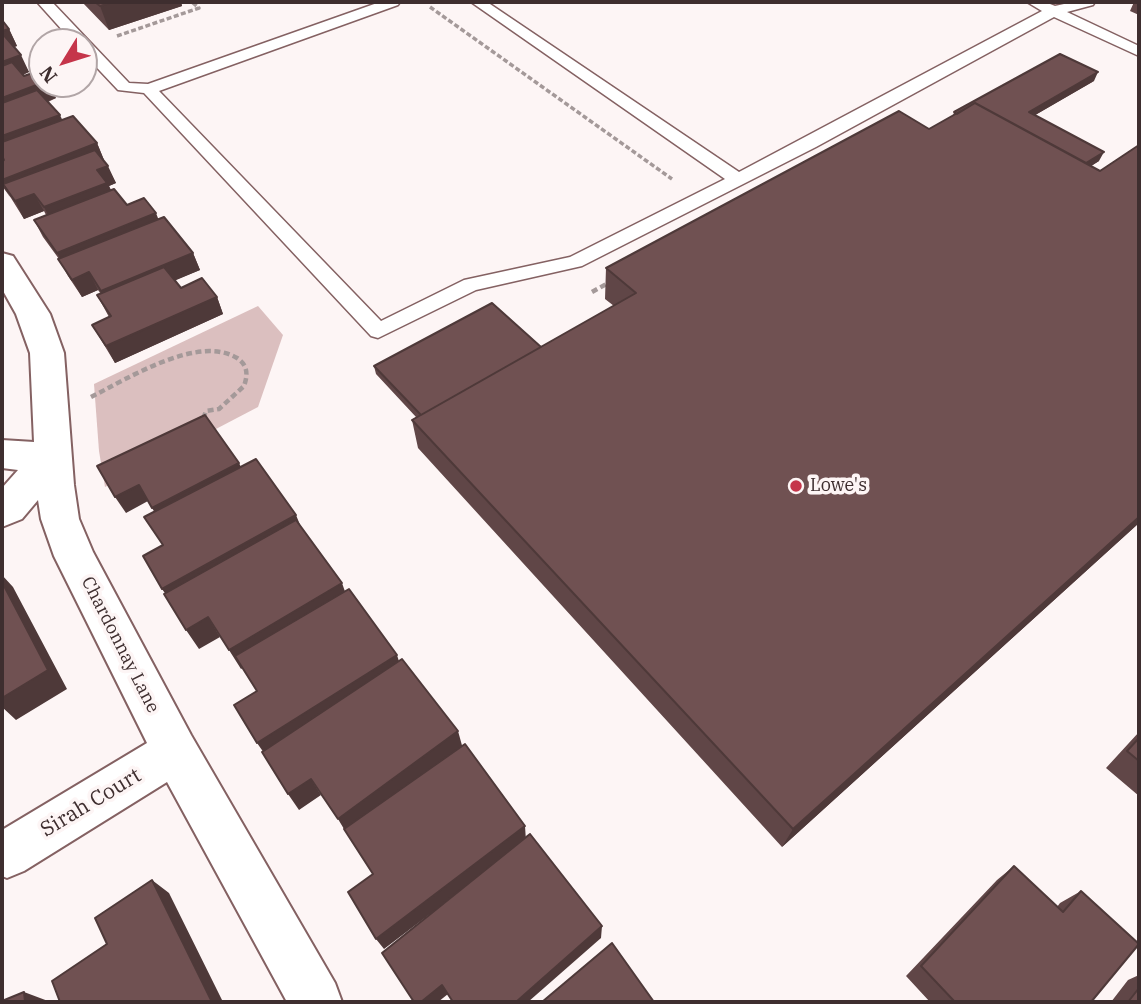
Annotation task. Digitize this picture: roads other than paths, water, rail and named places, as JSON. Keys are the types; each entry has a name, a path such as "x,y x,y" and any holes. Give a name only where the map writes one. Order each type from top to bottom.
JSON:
{"street":[{"name":"Chardonnay Lane","path":"2,263 33,314 47,353 51,458 60,519 74,556 175,751 316,1002"},
{"path":"2,454 51,458"},
{"path":"2,511 8,508 51,458"},
{"name":"Sirah Court","path":"7,854 175,751"}],"lane":[{"path":"44,2 69,28"},
{"path":"98,59 124,87 149,89 393,2"},
{"path":"478,2 737,179"},
{"path":"1034,2 1055,7 1139,52"},
{"path":"149,89 378,331 471,285 575,262 737,179 1055,7 1088,2"}],"place":[{"name":"Lowe's","path":"796,486"}]}
